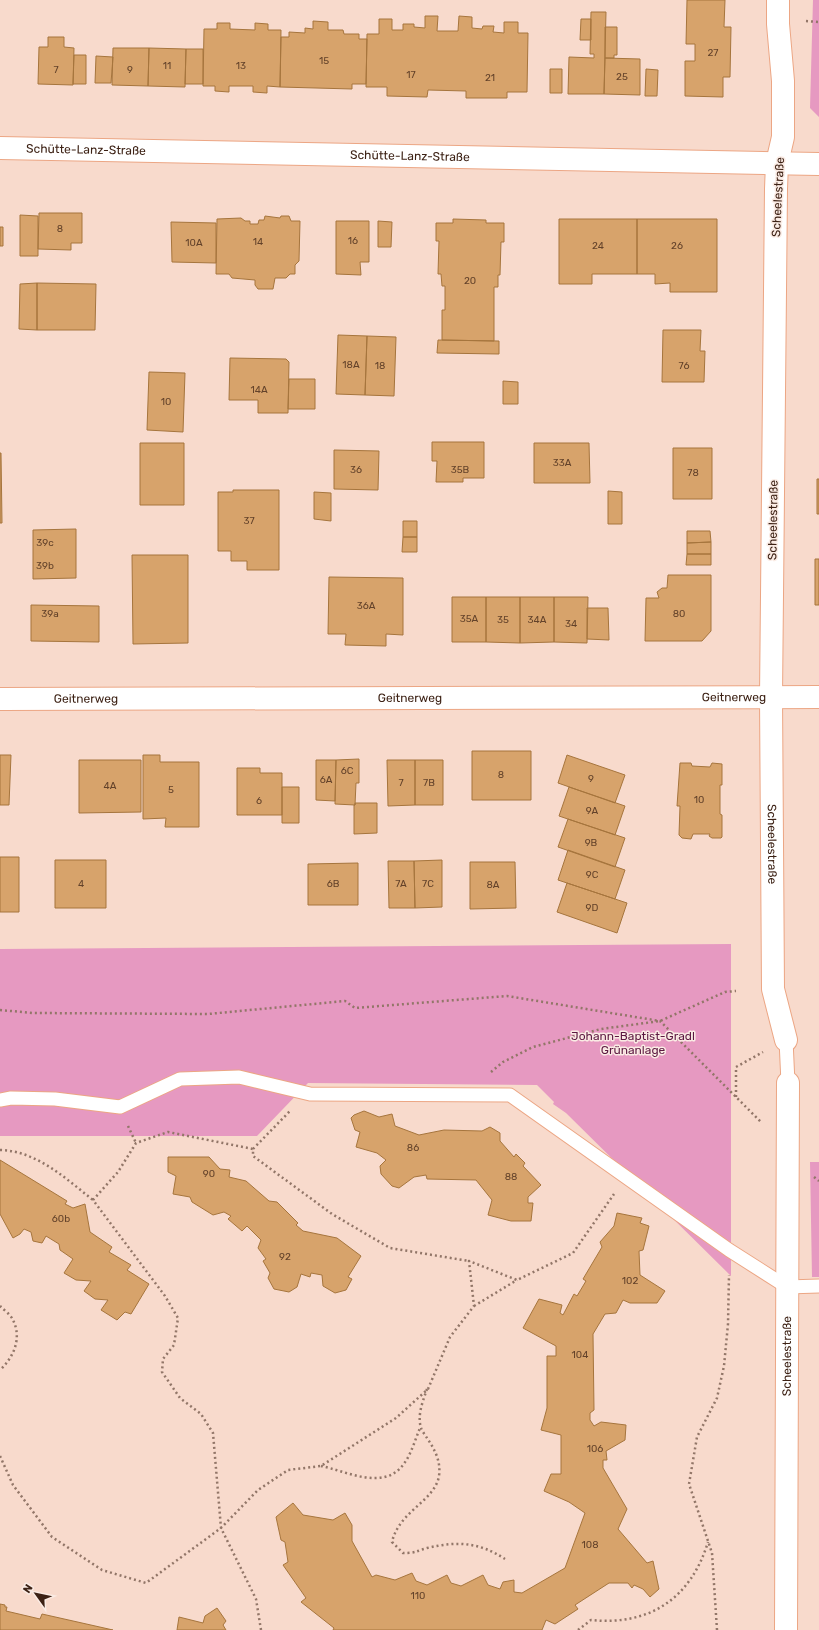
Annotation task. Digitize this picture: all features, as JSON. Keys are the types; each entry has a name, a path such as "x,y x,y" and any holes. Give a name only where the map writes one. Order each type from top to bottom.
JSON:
{"street":[{"name":"Scheelestraße","path":"778,0 778,24 783,81 783,137 777,163 771,697 773,989 786,1040"},
{"name":"Schütte-Lanz-Straße","path":"0,148 819,164"},
{"name":"Geitnerweg","path":"0,699 819,697"},
{"name":"Scheelestraße","path":"786,1630 788,1083"}],"lane":[{"path":"786,1040 788,1083"},
{"path":"0,1100 11,1098 55,1099 120,1107 180,1079 239,1077 310,1094 510,1094 625,1178 729,1250 787,1287 819,1286"}],"path":[{"path":"806,21 819,22"},
{"path":"467,1094 503,1062 533,1047 602,1029 660,1021 725,992 736,991"},
{"path":"0,1010 33,1013 208,1014 345,1001 355,1008 507,996 660,1021 736,1098 736,1067 786,1040"},
{"path":"310,1094 253,1149 253,1156 332,1214 390,1248 469,1261 517,1280"},
{"path":"93,1200 118,1172 136,1143 168,1132 253,1149"},
{"path":"0,1150 11,1150 26,1154 45,1163 93,1200 165,1296 178,1318 174,1345 163,1359 162,1372 180,1398 201,1414 212,1433 222,1528 256,1599 261,1630"},
{"path":"506,1559 491,1550 480,1546 454,1543 426,1549 416,1553 403,1553 392,1542 394,1532 401,1521 432,1492 439,1477 439,1460 421,1428 420,1410 450,1337 474,1306 517,1280 573,1253 625,1178"},
{"path":"717,1630 712,1553 689,1484 697,1437 717,1398 724,1366 728,1324 729,1250"},
{"path":"469,1261 474,1306"},
{"path":"0,1306 13,1319 17,1341 11,1360 0,1370"},
{"path":"321,1466 396,1418 428,1389"},
{"path":"0,1456 13,1485 52,1537 102,1570 146,1583 222,1528 258,1490 288,1470 321,1466 342,1470 356,1476 375,1478 386,1477 402,1466 421,1428"},
{"path":"578,1630 591,1620 614,1622 632,1619 661,1606 676,1597 699,1567 708,1541"}],"green space":[{"path":"813,0 819,0 819,117 810,108"},
{"name":"Johann-Baptist-Gradl Grünanlage","path":"731,944 731,1276 566,1113 553,1104 554,1102 537,1085 308,1083 257,1136 0,1136 0,949"},
{"path":"810,1162 819,1162 819,1277 812,1277"}],"building":[{"path":"687,0 725,0 724,27 731,27 730,77 723,77 723,97 685,96 685,61 695,61 695,44 686,44"},
{"path":"591,12 606,12 604,94 568,94 569,57 594,58 594,54 590,54"},
{"path":"425,16 438,16 437,31 458,31 459,16 472,17 472,28 482,29 483,26 494,26 493,32 504,33 504,22 518,22 518,33 528,33 527,92 507,92 507,98 466,98 466,91 428,90 427,97 387,96 387,87 366,87 367,34 379,34 379,19 392,19 392,30 403,30 403,24 414,24 414,27 425,28"},
{"path":"581,19 591,19 591,40 580,40"},
{"path":"313,21 328,22 328,30 343,30 344,34 359,34 359,39 367,39 366,84 352,84 352,89 280,87 281,37 289,37 289,32 305,33 305,28 313,29"},
{"path":"217,23 230,23 230,29 255,30 255,23 268,24 268,30 281,30 280,87 267,86 267,93 253,92 253,86 229,86 229,92 215,91 215,86 203,86 204,29 217,29"},
{"path":"605,27 617,27 617,55 614,55 614,58 605,58"},
{"path":"48,37 64,37 64,47 74,48 73,85 38,84 39,47 48,47"},
{"path":"113,48 149,48 148,86 112,85"},
{"path":"149,48 186,49 185,87 148,86"},
{"path":"186,49 203,49 203,84 185,84"},
{"path":"74,55 86,55 86,84 73,84"},
{"path":"96,56 113,57 111,83 95,83"},
{"path":"605,58 640,59 640,95 604,94"},
{"path":"550,69 562,69 562,93 550,93"},
{"path":"646,69 658,70 657,96 645,96"},
{"path":"39,213 82,213 82,243 71,243 71,250 38,249"},
{"path":"20,215 38,216 38,256 20,256"},
{"path":"265,216 280,218 281,216 289,216 291,221 300,221 299,261 295,265 295,274 290,274 286,278 275,278 273,289 258,289 255,285 255,280 232,278 229,274 216,274 217,219 241,218 245,221 250,221 250,224 258,224 259,220 264,220"},
{"path":"453,219 486,220 486,223 504,223 504,242 501,242 500,275 498,275 498,287 494,287 494,341 442,340 442,310 445,310 445,286 442,286 441,274 438,274 439,241 436,241 436,223 453,223"},
{"path":"559,219 637,219 637,274 592,274 592,284 559,284"},
{"path":"637,219 717,219 717,292 670,292 670,283 655,284 655,274 637,274"},
{"path":"336,221 369,221 369,262 360,262 361,275 336,274"},
{"path":"378,221 392,222 391,247 378,247"},
{"path":"171,222 216,223 216,263 172,262"},
{"path":"0,227 3,227 3,246 0,246"},
{"path":"37,283 96,284 95,330 37,330"},
{"path":"37,283 37,330 19,329 20,284"},
{"path":"663,330 701,330 700,351 705,351 704,382 662,382"},
{"path":"338,335 367,336 365,395 336,394"},
{"path":"367,336 396,337 394,396 365,395"},
{"path":"438,340 499,341 499,354 437,353"},
{"path":"230,358 286,359 289,362 288,413 258,413 258,400 229,400"},
{"path":"149,372 185,373 183,432 147,430"},
{"path":"289,379 315,379 315,409 288,409"},
{"path":"503,381 518,382 518,404 503,404"},
{"path":"432,442 484,442 484,478 463,478 463,482 436,482 437,461 432,461"},
{"path":"140,443 184,443 184,505 140,505"},
{"path":"534,443 589,443 590,483 534,483"},
{"path":"673,448 712,448 712,499 673,499"},
{"path":"334,450 379,451 378,490 334,489"},
{"path":"1,453 2,523 0,523"},
{"path":"817,479 819,479 819,514 817,514"},
{"path":"233,490 279,490 279,570 247,570 247,561 231,561 231,551 218,551 218,492 233,492"},
{"path":"608,491 622,492 622,524 608,524"},
{"path":"314,492 331,493 331,521 314,519"},
{"path":"403,521 417,521 417,537 403,537"},
{"path":"76,529 76,578 33,579 33,530"},
{"path":"687,531 710,531 711,542 687,543"},
{"path":"403,537 417,537 417,552 402,552"},
{"path":"711,542 711,554 687,554 687,543"},
{"path":"687,554 711,554 711,565 686,565"},
{"path":"132,555 188,555 188,643 133,644"},
{"path":"815,559 819,559 819,605 815,605"},
{"path":"668,575 711,575 711,631 702,641 645,641 646,598 659,598 657,592 662,588 667,588"},
{"path":"329,577 403,578 403,635 386,634 386,646 345,645 346,634 328,634"},
{"path":"452,597 486,597 486,642 452,642"},
{"path":"486,597 520,597 520,643 486,642"},
{"path":"520,597 554,597 554,642 520,643"},
{"path":"554,597 588,597 587,643 554,642"},
{"path":"31,605 99,606 99,642 31,641"},
{"path":"587,608 608,608 609,640 587,639"},
{"path":"472,751 531,751 531,800 472,800"},
{"path":"0,755 11,755 9,805 0,805"},
{"path":"143,755 160,755 160,762 199,762 199,827 165,827 166,818 143,819"},
{"path":"567,755 625,775 615,803 558,783"},
{"path":"359,759 359,783 356,783 355,805 335,804 336,760"},
{"path":"79,760 141,760 141,812 79,813"},
{"path":"316,760 336,760 335,801 316,800"},
{"path":"387,760 415,760 415,805 388,806"},
{"path":"415,760 443,760 443,805 415,805"},
{"path":"680,763 691,763 692,766 710,767 712,763 722,764 722,785 720,785 720,814 722,815 721,838 712,838 709,836 710,834 693,834 691,839 682,838 679,835 680,806 677,806"},
{"path":"237,768 260,768 260,773 282,773 282,815 237,815"},
{"path":"282,787 299,787 299,823 282,823"},
{"path":"569,787 625,806 615,835 559,816"},
{"path":"355,803 377,803 377,833 354,834"},
{"path":"568,819 625,838 615,867 558,847"},
{"path":"568,850 625,870 615,899 558,880"},
{"path":"0,857 19,857 19,912 0,912"},
{"path":"55,860 106,860 106,908 55,908"},
{"path":"442,860 442,907 415,908 414,861"},
{"path":"388,861 414,861 415,908 389,908"},
{"path":"470,862 515,862 516,908 470,909"},
{"path":"358,863 358,905 308,905 308,864"},
{"path":"567,883 627,903 617,933 557,912"},
{"path":"364,1111 379,1117 392,1114 395,1126 419,1135 444,1130 482,1131 490,1127 500,1133 500,1141 514,1157 516,1154 525,1163 523,1166 541,1185 528,1197 528,1203 533,1203 531,1221 511,1221 488,1215 492,1200 476,1180 427,1179 426,1175 414,1177 399,1188 392,1186 381,1174 380,1166 386,1160 377,1153 356,1147 360,1132 355,1130 351,1118 354,1115"},
{"path":"168,1157 209,1157 220,1169 230,1170 229,1177 246,1181 269,1201 277,1202 298,1223 296,1225 303,1231 337,1238 361,1256 348,1277 352,1279 346,1290 335,1293 323,1286 322,1275 311,1273 310,1277 301,1274 297,1287 289,1292 274,1289 268,1278 270,1273 263,1261 266,1259 258,1248 261,1240 247,1226 242,1231 228,1219 231,1216 224,1212 213,1215 192,1202 190,1197 173,1194 176,1176 168,1172"},
{"path":"0,1160 67,1201 65,1204 73,1208 85,1204 90,1232 112,1247 109,1252 131,1265 127,1270 149,1284 131,1314 125,1312 117,1320 101,1310 108,1300 95,1299 84,1291 91,1281 76,1280 64,1273 73,1259 60,1250 59,1244 46,1236 42,1243 33,1241 31,1232 24,1229 20,1234 13,1238 0,1214"},
{"path":"617,1213 642,1218 640,1223 649,1226 643,1250 639,1251 640,1275 665,1291 657,1303 630,1303 623,1300 616,1313 605,1314 593,1334 594,1410 590,1413 590,1420 594,1426 601,1422 626,1425 625,1440 606,1451 607,1460 603,1460 603,1468 627,1509 618,1529 647,1563 653,1561 659,1589 650,1597 643,1589 634,1585 632,1588 628,1583 609,1583 575,1605 578,1609 555,1624 546,1620 542,1630 333,1630 334,1628 301,1602 306,1598 283,1565 288,1562 285,1542 281,1540 276,1517 293,1503 303,1515 333,1520 345,1513 352,1525 352,1541 372,1577 376,1575 395,1580 412,1573 416,1581 427,1585 447,1575 451,1583 461,1586 483,1575 488,1585 500,1589 503,1582 514,1580 514,1592 522,1593 565,1568 585,1513 569,1502 544,1491 551,1474 561,1474 561,1435 541,1430 547,1408 547,1356 556,1356 556,1346 523,1328 539,1299 562,1305 560,1313 563,1315 574,1294 577,1296 586,1281 583,1279 602,1247 600,1242 614,1226"},
{"path":"0,1604 7,1607 6,1611 40,1619 42,1614 113,1630 0,1630"},
{"path":"217,1608 226,1621 223,1625 226,1630 177,1630 179,1617 203,1623 205,1616"}]}
